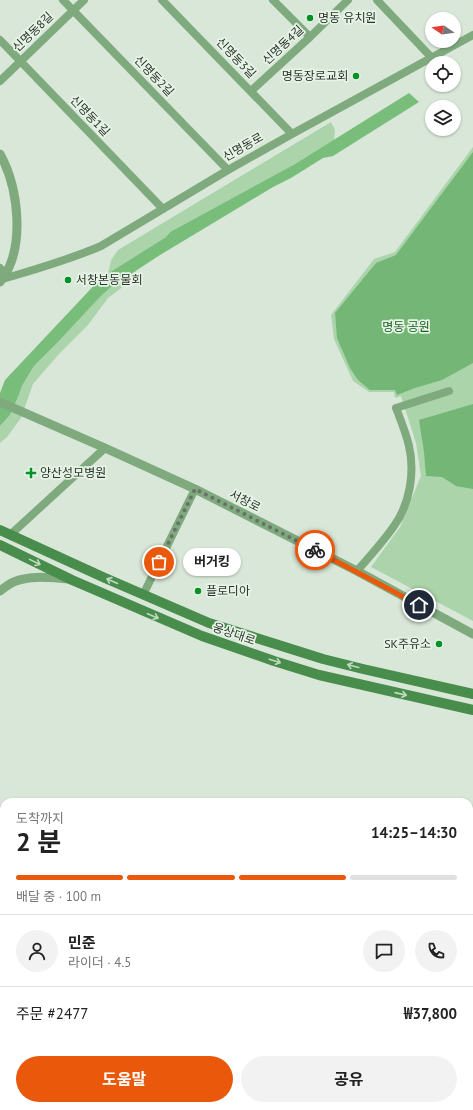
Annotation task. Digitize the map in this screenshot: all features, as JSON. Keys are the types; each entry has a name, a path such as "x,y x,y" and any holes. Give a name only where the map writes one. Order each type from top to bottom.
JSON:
{"main road":[{"name":"웅상대로","path":"0,530 143,595 209,623 323,659 473,694"},
{"name":"웅상대로","path":"0,544 72,580 202,636 319,675 473,710"}],"street":[{"name":"신명동2길","path":"63,0 228,170"},
{"name":"신명동8길","path":"0,81 84,0"},
{"name":"신명동3길","path":"162,0 292,134"},
{"path":"273,0 310,37"},
{"name":"신명동4길","path":"251,91 348,0"},
{"path":"377,0 430,56"},
{"name":"신명동로","path":"433,56 473,35"},
{"name":"신명동1길","path":"0,40 163,209"},
{"name":"신명동로","path":"2,276 23,273 80,255 101,246 228,170 425,60"},
{"path":"0,154 6,165 11,180 16,208 17,226 10,263 2,276"},
{"path":"10,263 23,273"},
{"path":"357,571 395,526 405,505 409,492 411,482 410,448 396,408 448,391"},
{"name":"서창로","path":"0,402 195,489 357,571 473,634"},
{"path":"0,544 105,448"},
{"path":"143,595 195,489"},
{"path":"0,591 13,582 22,579 50,578 72,580"}],"green space":[{"path":"331,122 335,130 334,140 295,164 170,232 166,237 108,274 111,260 118,250"},
{"name":"명동 공원","path":"473,147 473,621 371,567 400,527 421,476 416,443 401,396 395,398 394,392 369,392 353,381 334,339 331,315 374,259 395,252"},
{"path":"473,152 473,363 442,380 397,395 395,390 370,390 358,380 350,368 337,338 335,313 376,263 396,255"},
{"path":"136,271 137,276 108,298 88,325 59,354 33,384 21,418 7,437 0,443 0,426 10,415 22,386 34,366 100,297 111,287"},
{"path":"473,404 473,489 456,486 442,477 426,476 419,420"}],"shaded area":[{"path":"409,93 419,102 333,156 323,158 291,178 273,187 160,255 111,287 34,366 22,386 10,415 0,426 0,393 5,380 101,278 166,237 170,232 295,164"}],"way so far":[{"path":"159,562 195,489 315,550"}],"place":[{"name":"명동 유치원","path":"310,18"},
{"name":"명동장로교회","path":"356,76"},
{"name":"서창본동물회","path":"68,280"},
{"name":"양산성모병원","path":"31,473"},
{"name":"버거킹","path":"159,562"},
{"name":"플로디아","path":"198,591"},
{"name":"SK주유소","path":"439,644"}],"route":[{"path":"315,550 419,605"}]}
